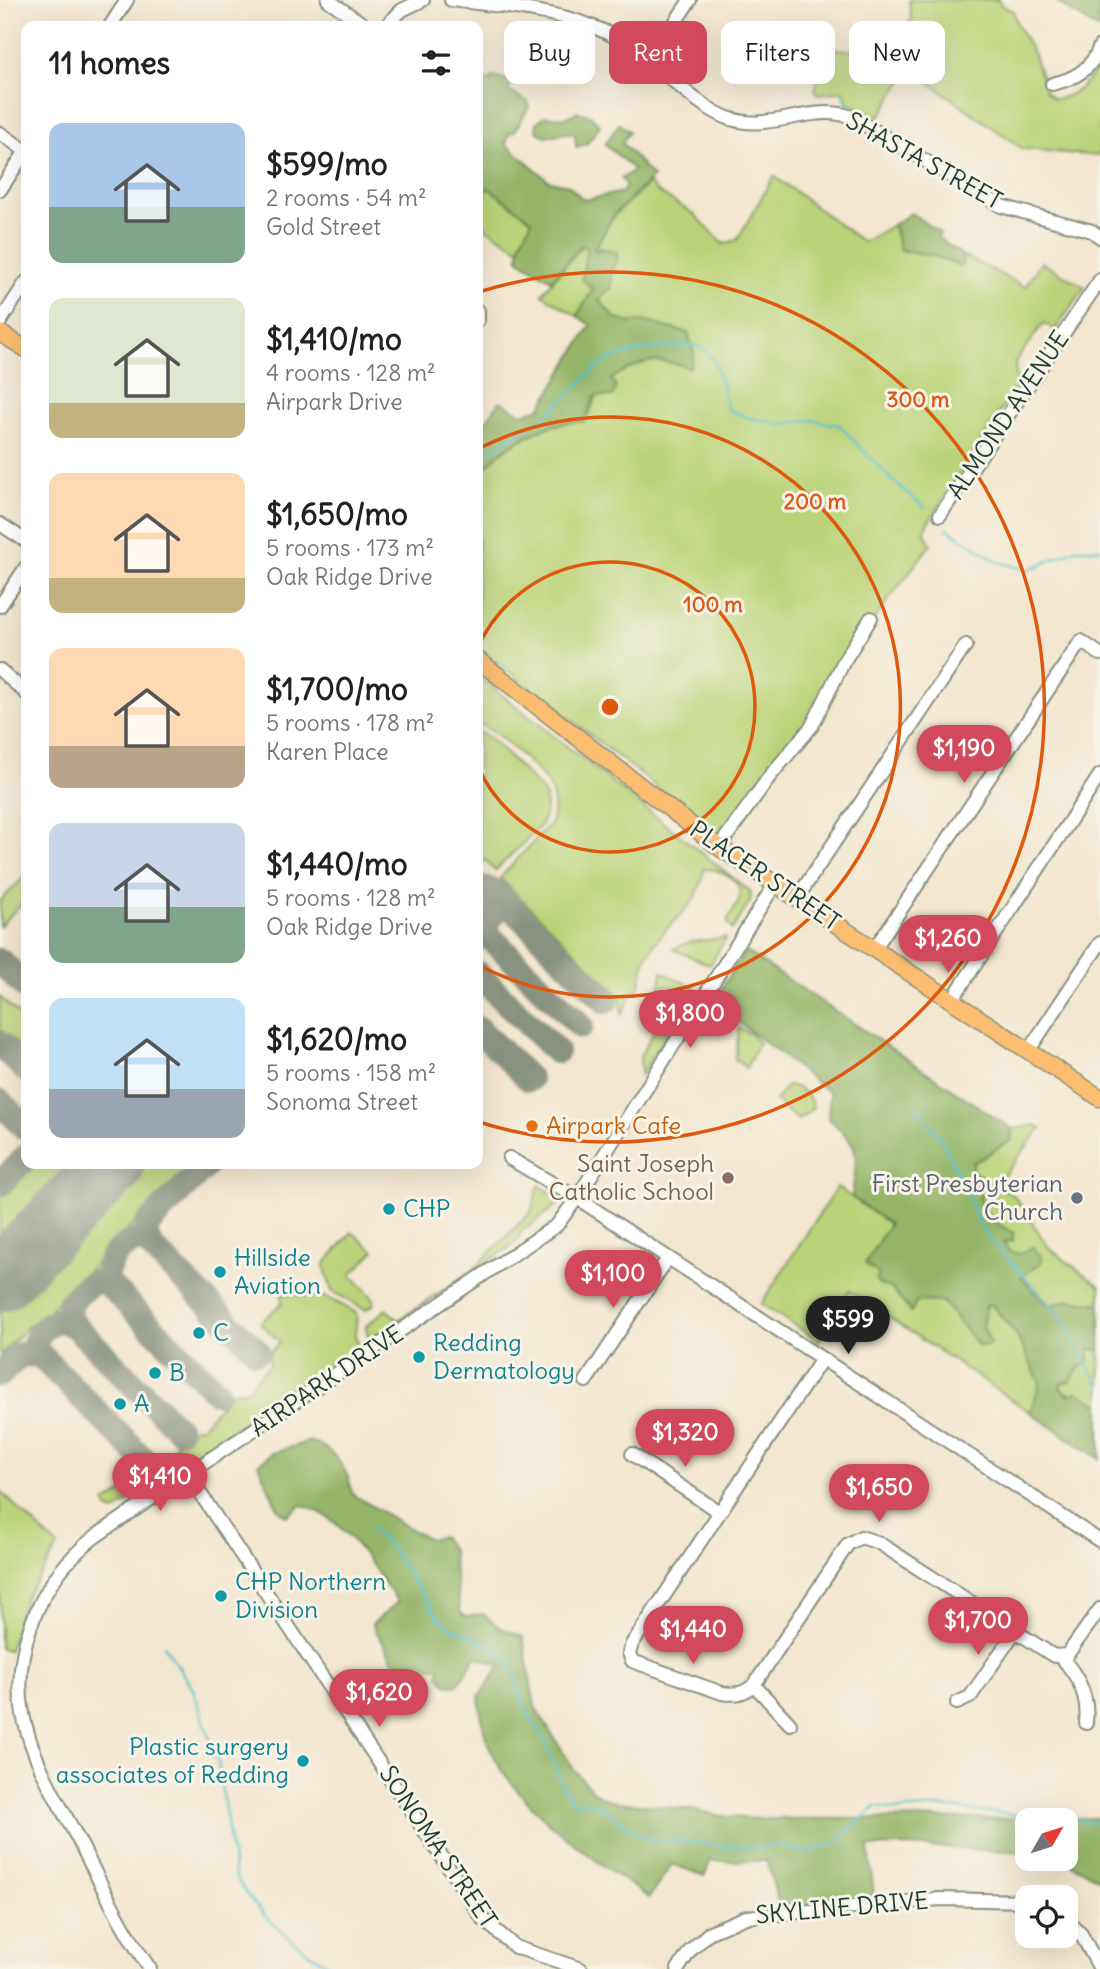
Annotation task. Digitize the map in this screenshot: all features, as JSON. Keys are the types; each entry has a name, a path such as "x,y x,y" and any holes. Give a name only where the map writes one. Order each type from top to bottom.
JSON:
{"main road":[{"path":"0,333 21,346"},
{"name":"PLACER STREET","path":"483,664 719,847 1100,1098"}],"street":[{"path":"113,21 127,0"},
{"path":"328,0 359,21"},
{"path":"391,21 402,10 423,0"},
{"name":"SHASTA STREET","path":"451,0 574,21 609,34"},
{"path":"676,21 690,0"},
{"path":"1052,84 1082,72 1094,60 1100,46"},
{"name":"SHASTA STREET","path":"680,84 718,115 750,124 768,124 803,114 839,113 863,121 1001,206 1097,232"},
{"path":"0,133 21,148"},
{"path":"0,190 21,158"},
{"name":"ALMOND AVENUE","path":"940,515 1100,280"},
{"path":"0,322 21,290"},
{"path":"0,524 21,538"},
{"path":"0,606 21,574"},
{"path":"719,847 763,785 811,726 844,661 871,618"},
{"path":"875,948 1081,641 1100,654"},
{"path":"797,898 966,645"},
{"path":"0,670 21,689"},
{"path":"952,1000 1100,775"},
{"name":"AIRPARK DRIVE","path":"150,1969 113,1908 34,1752 22,1710 21,1677 33,1619 61,1568 96,1536 557,1225 577,1198 775,884"},
{"path":"1029,1051 1100,943"},
{"path":"509,1158 577,1198 1100,1541"},
{"path":"586,1381 668,1258"},
{"path":"822,1359 632,1644 629,1657 639,1665 722,1693 738,1695 754,1685 844,1548 861,1537 879,1543 1014,1633 1061,1657 1081,1685 1086,1703 1086,1724"},
{"path":"632,1454 719,1512"},
{"name":"SONOMA STREET","path":"188,1475 483,1919 515,1947 559,1965 581,1969"},
{"path":"1061,1657 1070,1651 1100,1609"},
{"path":"957,1703 970,1697 1014,1633"},
{"path":"754,1685 790,1724"},
{"name":"SKYLINE DRIVE","path":"678,1969 704,1936 720,1925 746,1917 940,1899 1015,1901"},
{"path":"1078,1931 1100,1969"}],"green space":[{"path":"909,0 999,0 1002,6 1013,11 1034,55 1046,92 1054,99 1070,95 1082,86 1100,60 1100,152 1097,156 1023,149 931,84 945,84 945,21 911,21"},
{"path":"1054,0 1100,0 1098,29 1058,3"},
{"path":"835,49 849,50 849,84 900,84 879,117 848,103 844,91 818,94 815,90 816,84 835,84"},
{"path":"492,77 504,79 504,84 510,84 509,91 528,102 529,107 514,132 509,133 506,144 549,181 568,185 584,200 623,192 626,184 621,179 634,170 605,144 619,124 629,131 622,143 653,177 615,214 594,249 597,252 600,248 616,252 618,259 611,271 612,287 599,300 615,318 629,323 643,321 688,333 694,355 690,368 667,362 649,362 611,379 616,386 613,396 595,396 584,422 569,422 539,430 499,454 483,470 483,425 500,401 522,414 540,408 591,325 577,316 593,289 582,279 587,248 582,245 551,280 518,259 521,242 532,220 488,188 483,192 483,80 491,81"},
{"path":"577,112 590,115 600,125 587,144 576,147 575,134 550,136 536,130 537,122 545,116 565,118"},
{"path":"774,176 863,242 893,225 896,238 904,251 932,255 959,266 963,261 962,255 1025,287 1041,262 1085,287 1055,330 1044,323 1015,362 1017,386 926,526 925,534 931,544 874,619 817,711 718,835 483,651 483,470 501,453 528,436 589,414 606,385 624,369 646,360 661,359 689,367 694,355 688,333 643,321 629,323 615,318 599,300 611,284 611,271 615,266 594,249 615,214 649,183 656,191 694,214 723,244 737,240"},
{"path":"488,187 533,221 521,242 521,250 483,226 483,192"},
{"path":"911,213 940,233 938,238 962,255 963,264 959,266 932,255 900,250 893,225"},
{"path":"582,245 588,248 593,289 577,316 542,294"},
{"path":"483,680 751,892 750,902 732,930 727,921 739,901 739,888 727,875 704,869 697,894 691,904 651,949 644,964 639,989 633,991 622,1014 620,996 500,878 551,823 553,798 547,783 529,763 483,726"},
{"path":"483,734 490,738 542,790 546,803 540,826 495,871 485,860 483,861"},
{"path":"21,880 21,904 0,926 0,901"},
{"path":"726,938 710,965 673,949 690,942"},
{"path":"745,951 1012,1129 1011,1141 973,1162 972,1170 987,1180 992,1190 979,1197 986,1216 1013,1233 1012,1241 1003,1242 1009,1251 1019,1254 1033,1247 1042,1257 1041,1263 1021,1277 1048,1306 1070,1300 1100,1304 1100,1350 1089,1349 1089,1362 1079,1368 1070,1381 1061,1383 1060,1388 1068,1395 1077,1392 1100,1405 1100,1459 1030,1412 1040,1383 1016,1334 991,1304 986,1306 982,1325 991,1343 987,1346 978,1345 943,1302 917,1301 911,1312 891,1288 880,1285 876,1280 879,1274 865,1264 889,1224 852,1197 855,1152 847,1137 828,1118 830,1093 713,1002"},
{"path":"662,972 695,988 641,1075 640,1056 653,1034"},
{"path":"0,997 21,1017 21,1050 0,1029"},
{"path":"739,1028 751,1034 759,1043 746,1068 735,1059"},
{"path":"787,1085 804,1092 812,1103 813,1108 798,1120 775,1101"},
{"path":"1036,1125 1041,1128 997,1184 1015,1197 1049,1248 1100,1286 1100,1304 1070,1300 1048,1306 1020,1277 1040,1263 1009,1251 1003,1241 1013,1233 996,1223 982,1203 977,1175 972,1170 974,1162 1011,1141 1012,1129"},
{"path":"25,1169 78,1169 0,1248 0,1194"},
{"path":"139,1169 187,1169 35,1325 28,1326 0,1355 0,1310"},
{"path":"539,1185 557,1196 561,1202 521,1232 517,1242 372,1340 368,1337 366,1326 386,1309 398,1320 473,1270 531,1212"},
{"path":"837,1187 889,1224 883,1236 879,1274 910,1311 917,1301 943,1302 978,1345 987,1346 982,1325 987,1305 991,1304 1006,1320 1029,1352 1038,1375 1039,1392 1030,1412 849,1291 819,1341 761,1304"},
{"path":"352,1232 374,1251 351,1275 374,1299 373,1305 366,1310 332,1291 324,1265"},
{"path":"282,1294 326,1297 355,1312 355,1335 360,1348 261,1414 259,1412 114,1512 108,1510 105,1502 120,1494 136,1476 140,1480 196,1426 200,1428 232,1392 245,1391 269,1365 269,1354 280,1342 260,1323 282,1303"},
{"path":"1089,1348 1100,1350 1100,1405 1060,1388 1061,1383 1070,1381 1079,1368 1089,1362"},
{"path":"309,1441 317,1444 332,1454 344,1468 352,1494 419,1534 430,1539 442,1537 452,1550 460,1611 465,1617 483,1614 500,1628 523,1637 535,1707 574,1770 593,1791 604,1798 727,1817 761,1819 1015,1818 1015,1851 869,1847 874,1899 779,1906 767,1861 710,1861 705,1876 672,1864 649,1898 580,1849 536,1811 501,1768 486,1738 479,1696 501,1665 476,1657 457,1686 446,1684 439,1675 440,1667 397,1667 372,1624 398,1602 356,1544 331,1520 301,1505 287,1516 278,1509 258,1464 271,1454"},
{"path":"0,1491 58,1547 25,1598 9,1650 0,1648"},
{"path":"1078,1818 1100,1818 1100,1879 1078,1867"}],"waterway":[{"path":"843,92 850,112"},
{"path":"483,457 551,412 601,364 621,355 653,348 697,346 704,349 714,362 727,409 749,418 781,424 811,420 839,425 892,480 925,508"},
{"path":"948,529 998,562 1028,570 1076,549 1100,549"},
{"path":"917,1107 944,1143 980,1224 992,1242 1056,1310 1100,1386"},
{"path":"370,1527 392,1549 437,1616 449,1626 491,1645 509,1662 527,1712 545,1740 562,1785 574,1804 597,1804 632,1831 650,1839 755,1848 782,1845 805,1853 834,1843 876,1807 899,1810 941,1807 1100,1823"},
{"path":"164,1645 193,1689 218,1762 235,1876 266,1917 305,1950 335,1969"}],"taxiway":[{"path":"483,889 494,891 500,905 483,927"},
{"path":"498,894 606,1001"},
{"path":"483,936 491,938 581,1026"},
{"path":"0,961 21,982"},
{"path":"483,979 556,1051"},
{"path":"483,1034 529,1079"},
{"path":"0,1044 21,1065"},
{"path":"0,1102 21,1123"},
{"path":"0,1184 21,1162"},
{"path":"149,1243 145,1235 148,1224 202,1169"},
{"path":"109,1285 107,1270 115,1254 129,1243 145,1241 257,1351"},
{"path":"179,1430 68,1319 70,1303 92,1283 103,1282 109,1285 217,1392"},
{"path":"71,1324 61,1319 46,1326 36,1340 35,1350 146,1462"},
{"path":"0,1374 21,1354 38,1355"}],"runway":[{"path":"0,1279 108,1169"}],"place":[{"name":"Airpark Cafe","path":"532,1126"},
{"name":"Saint Joseph Catholic School","path":"728,1178"},
{"name":"First Presbyterian Church","path":"1077,1198"},
{"name":"CHP","path":"389,1209"},
{"name":"Hillside Aviation","path":"220,1272"},
{"name":"C","path":"199,1333"},
{"name":"Redding Dermatology","path":"419,1357"},
{"name":"B","path":"155,1373"},
{"name":"A","path":"120,1404"},
{"name":"CHP Northern Division","path":"221,1596"},
{"name":"Plastic surgery associates of Redding","path":"303,1761"}]}
